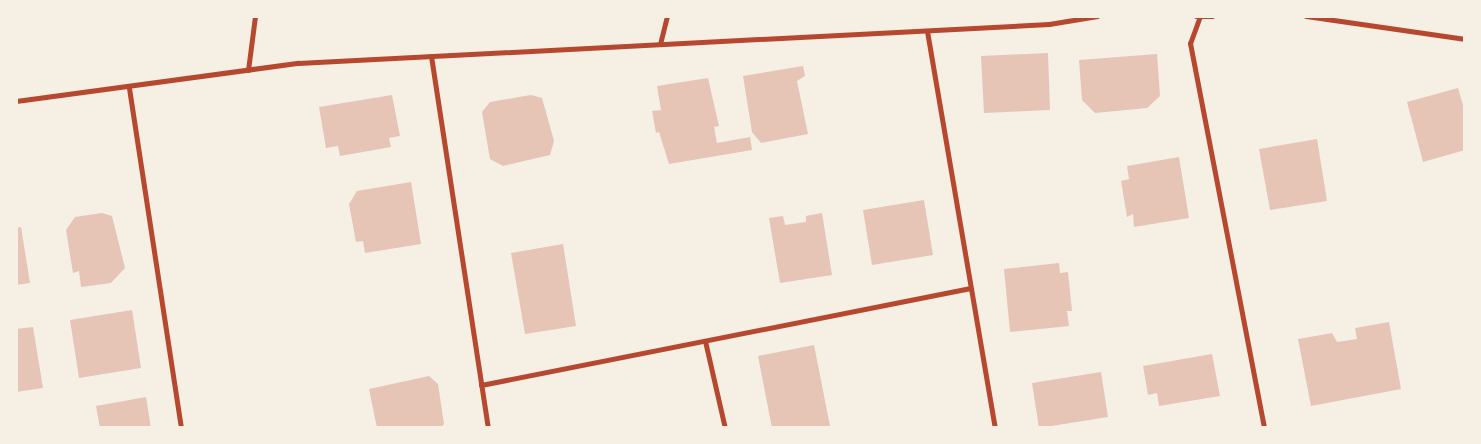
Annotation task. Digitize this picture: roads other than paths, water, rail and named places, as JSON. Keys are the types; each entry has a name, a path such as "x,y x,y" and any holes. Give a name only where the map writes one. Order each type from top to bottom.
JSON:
{"street":[{"path":"248,70 255,16"},
{"path":"660,44 667,16"},
{"path":"16,101 129,88 298,63 1050,24 1097,16"},
{"path":"1212,16 1199,17 1190,43 1264,428"},
{"path":"1306,16 1465,39"},
{"path":"927,31 995,428"},
{"path":"431,56 488,428"},
{"path":"129,88 181,428"},
{"path":"481,385 970,288"},
{"path":"705,340 725,428"}]}
